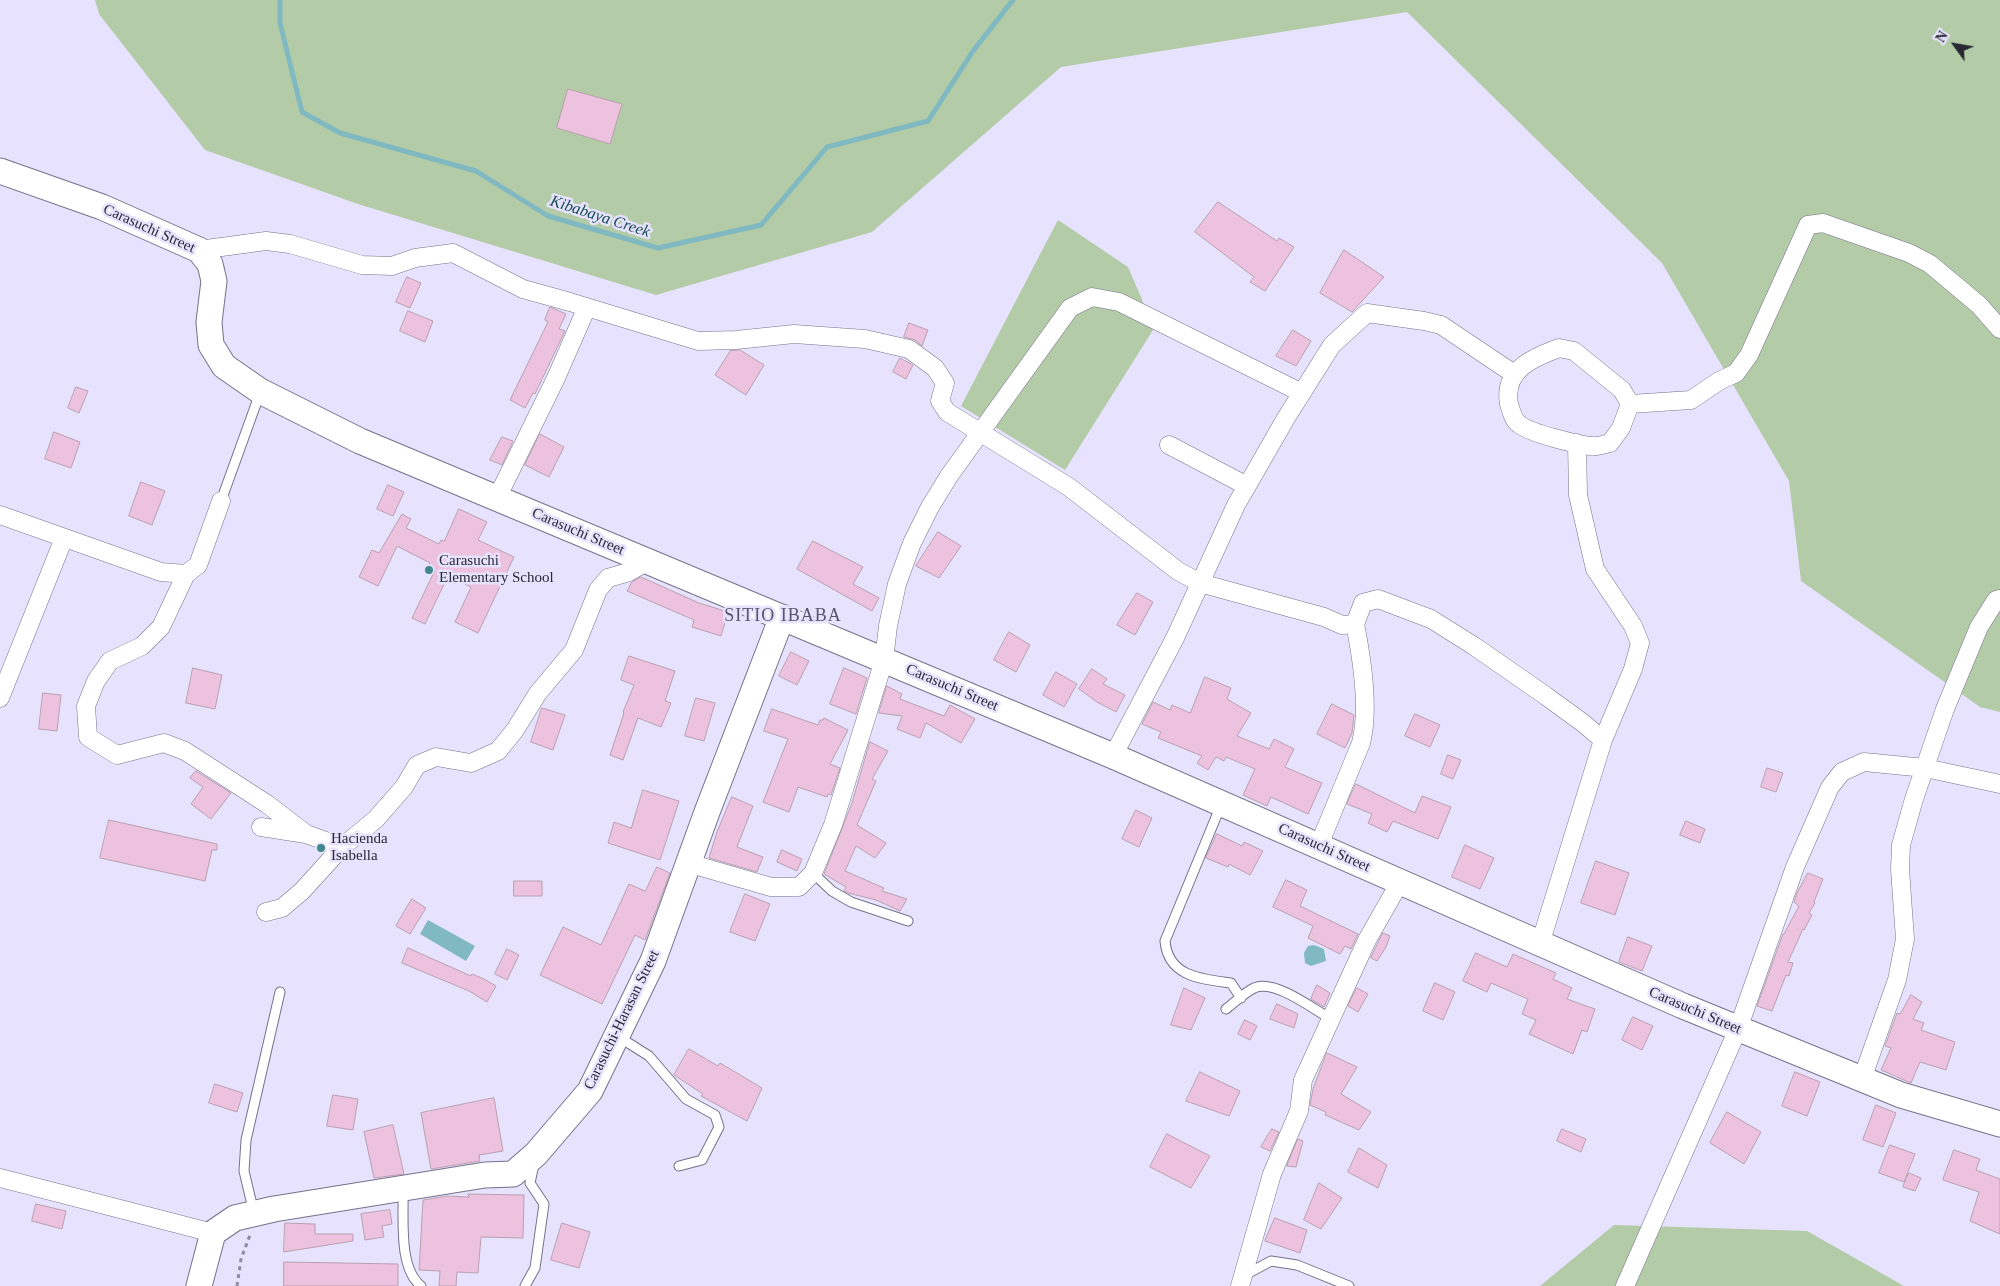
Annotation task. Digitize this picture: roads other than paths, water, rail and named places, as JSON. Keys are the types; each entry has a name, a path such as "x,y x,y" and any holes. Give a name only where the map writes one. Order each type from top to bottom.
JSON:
{"street":[{"name":"Carasuchi Street","path":"0,171 102,208 198,250 210,264 214,282 209,322 212,345 224,366 260,391 360,441 1113,756 1738,1029 1901,1095 2000,1124"},
{"path":"1630,404 1691,400 1719,381 1736,373 1750,355 1808,226 1822,223 1909,253 1930,264 1980,305 2000,329"},
{"path":"198,250 266,241 290,244 362,265 392,266 415,258 453,253 523,289 698,341 736,340 794,334 865,339 909,349 935,368 945,383 940,402 947,412 1069,487 1178,571 1200,583 1324,617 1342,625 1355,624"},
{"path":"688,863 771,887 800,887 813,873 833,825 884,660 888,626 897,584 912,543 930,507 979,432 1070,308 1092,297 1119,302 1302,393"},
{"path":"497,498 556,378 587,307"},
{"path":"1113,756 1175,638 1236,505 1332,345 1367,314 1424,320 1441,325 1514,374"},
{"path":"1559,348 1574,351 1622,390 1630,404 1621,428 1610,443 1593,447 1528,430 1517,423 1511,410 1507,391 1514,374 1537,356 1559,348"},
{"path":"1540,944 1603,740 1634,669 1640,643 1633,626 1595,569 1578,495 1577,443"},
{"path":"1169,444 1247,486"},
{"path":"221,501 198,565 186,574 161,627 142,646 110,660 96,681 86,706 88,737 117,755 164,743 185,752 266,804 306,834"},
{"path":"0,515 161,572 186,574"},
{"path":"0,698 64,538"},
{"path":"266,912 282,908 302,891 342,847 376,819 404,787 417,765 436,757 471,763 498,751 515,730 538,693 574,650 598,590 608,578 629,572 648,561"},
{"path":"1318,845 1361,743 1365,727 1362,657 1355,624 1363,603 1378,599 1431,619 1546,696 1603,740"},
{"path":"1862,1079 1897,980 1904,939 1900,869 1901,845 1945,709 1979,627 1996,600 2000,599"},
{"name":"Carasuchi-Harasan Street","path":"213,1233 235,1218 253,1223 274,1208 485,1175 513,1174 536,1154 590,1091 653,961 688,863 782,617"},
{"path":"1625,1286 1738,1029 1795,867 1830,787 1842,772 1864,762 1925,768 2000,784"},
{"path":"261,827 306,834 342,847"},
{"path":"1241,1281 1272,1174 1299,1111 1303,1080 1367,940 1400,882"},
{"path":"0,1178 213,1233 199,1286"}],"lane":[{"path":"221,501 260,391"},
{"path":"1222,803 1165,941 1166,952 1180,970 1197,978 1231,983 1241,998"},
{"path":"813,873 832,891 851,902 908,921"},
{"path":"1226,1010 1254,988 1264,986 1284,991 1331,1019"},
{"path":"253,1223 244,1171 246,1140 280,992"},
{"path":"617,1036 649,1056 686,1099 715,1115 719,1127 702,1160 679,1166"},
{"path":"525,1286 536,1268 544,1204 530,1183 536,1154"},
{"path":"403,1189 404,1252 409,1268 421,1286"},
{"path":"1241,1281 1272,1261 1297,1265 1348,1286"}],"waterway":[{"name":"Kibabaya Creek","path":"280,0 280,23 302,112 340,133 476,171 548,216 658,248 761,225 827,147 928,121 973,51 1013,0"}],"place":[{"name":"Carasuchi Elementary School","path":"429,570"},
{"name":"Hacienda Isabella","path":"321,848"}],"district":[{"name":"SITIO IBABA","path":"783,616"}]}
